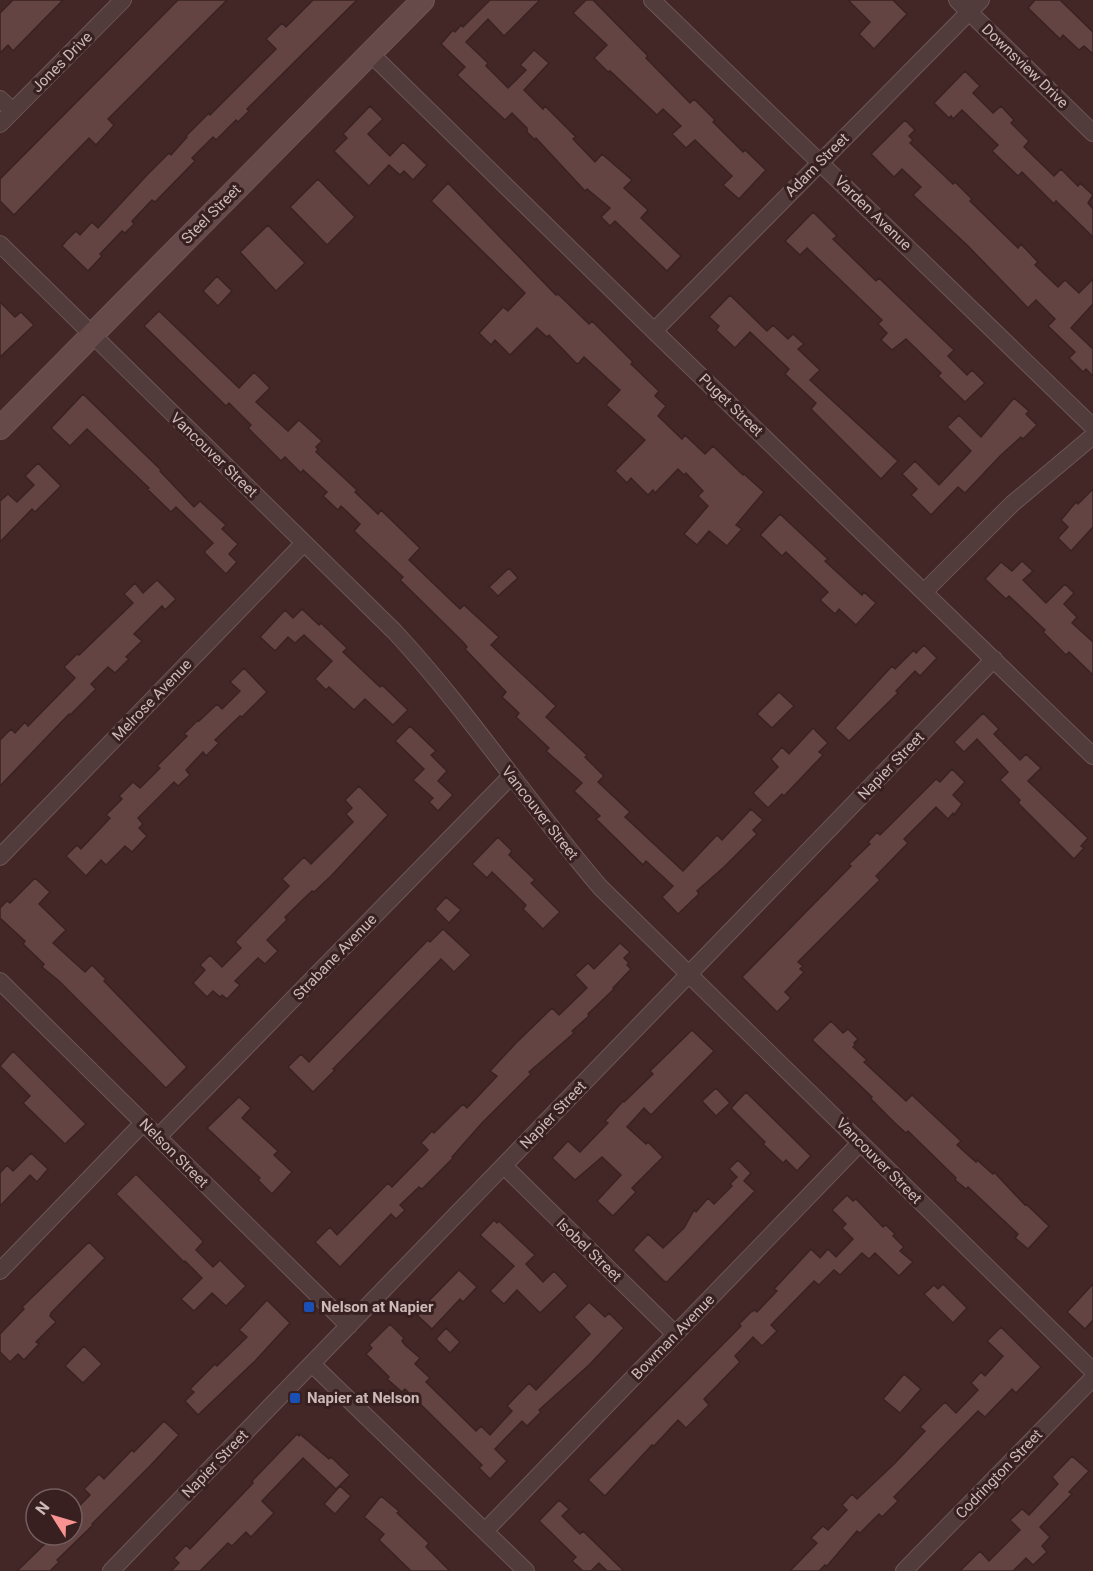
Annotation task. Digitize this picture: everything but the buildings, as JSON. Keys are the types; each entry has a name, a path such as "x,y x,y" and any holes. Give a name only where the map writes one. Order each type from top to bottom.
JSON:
{"street":[{"name":"Jones Drive","path":"0,124 123,0"},
{"name":"Steel Street","path":"0,428 423,0"},
{"name":"Varden Avenue","path":"652,0 1093,427"},
{"name":"Adam Street","path":"654,331 819,163 969,4"},
{"name":"Downsview Drive","path":"969,4 1093,133"},
{"name":"Puget Street","path":"370,53 1093,756"},
{"path":"0,99 13,111"},
{"name":"Vancouver Street","path":"0,244 395,632 426,666 565,846 600,887 1093,1371"},
{"path":"924,592 1012,504 1093,436"},
{"name":"Melrose Avenue","path":"0,857 304,543"},
{"name":"Napier Street","path":"111,1571 994,659"},
{"name":"Strabane Avenue","path":"158,1137 511,777"},
{"name":"Nelson Street","path":"0,981 349,1326"},
{"path":"0,1271 143,1123"},
{"name":"Bowman Avenue","path":"485,1531 860,1143"},
{"name":"Isobel Street","path":"504,1166 675,1334"},
{"path":"312,1364 526,1571"},
{"name":"Codrington Street","path":"904,1571 1093,1377"}],"place":[{"name":"Nelson at Napier","path":"309,1307"},
{"name":"Napier at Nelson","path":"295,1398"}]}
